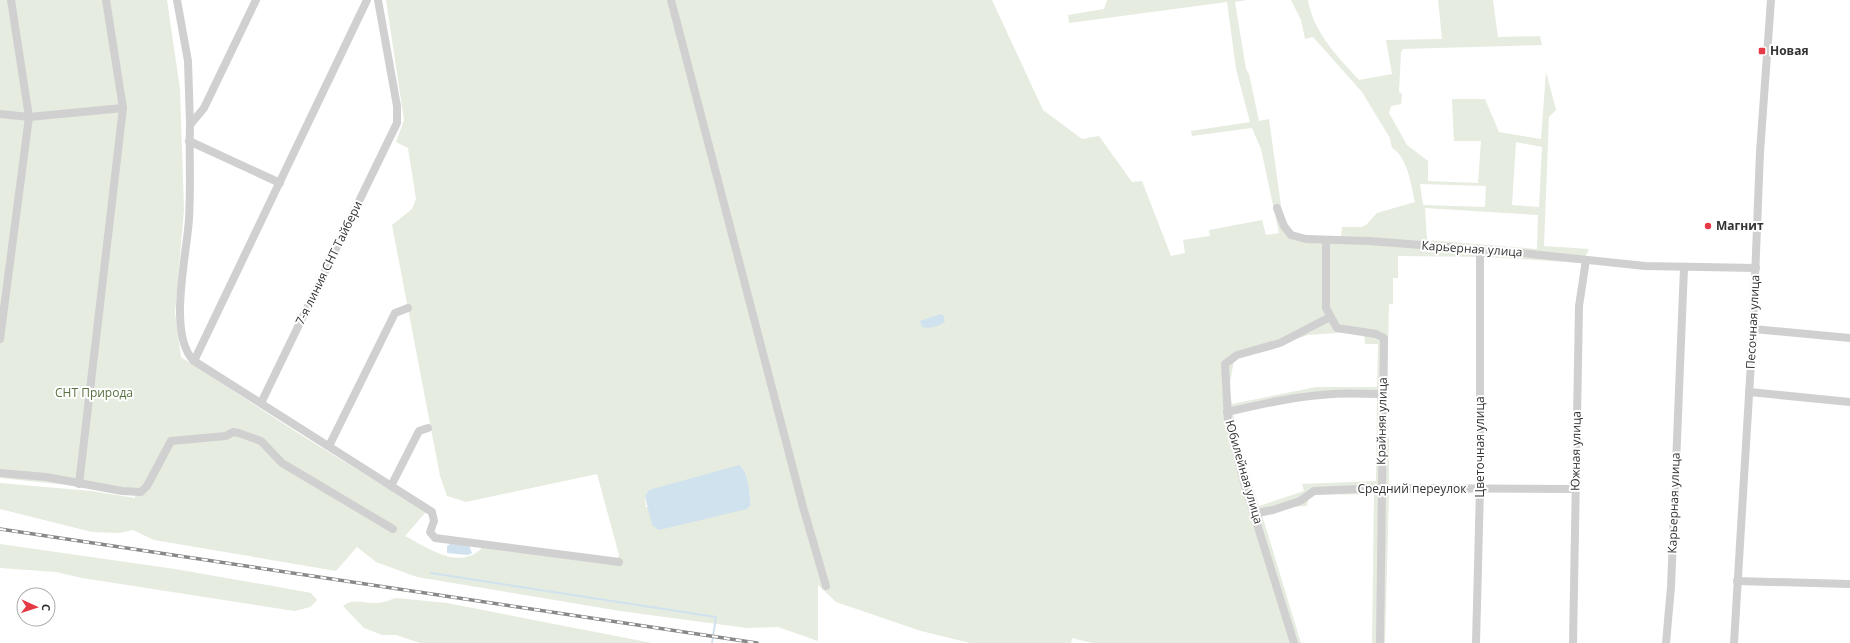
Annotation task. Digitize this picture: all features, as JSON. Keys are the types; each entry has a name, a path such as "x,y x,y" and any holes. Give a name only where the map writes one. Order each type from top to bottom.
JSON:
{"street":[{"path":"0,339 29,117 11,0"},
{"path":"79,484 123,108 106,0"},
{"path":"177,0 188,61 190,125 189,219 180,308 183,338 188,355 194,361 432,512 434,521 430,532 435,538 619,562"},
{"path":"190,125 204,108 256,0"},
{"path":"194,361 367,0"},
{"name":"7-я линия СНТ Тайбери","path":"261,403 397,123 397,106 378,0"},
{"path":"671,0 801,499 826,586"},
{"name":"Песочная улица","path":"1734,643 1753,329 1760,152 1771,0"},
{"path":"0,114 29,117 123,108"},
{"path":"189,141 280,183"},
{"name":"Карьерная улица","path":"1277,208 1284,226 1291,235 1306,239 1326,241 1369,241 1645,266 1684,268 1756,268"},
{"path":"1326,241 1326,308 1330,317"},
{"name":"Цветочная улица","path":"1476,643 1480,488 1480,250"},
{"name":"Южная улица","path":"1573,643 1580,306 1586,260"},
{"name":"Карьерная улица","path":"1666,643 1671,587 1684,268"},
{"path":"329,446 395,313 408,308"},
{"name":"Крайняя улица","path":"1330,317 1337,328 1376,334 1384,338 1380,488 1380,643"},
{"name":"Юбилейная улица","path":"1294,643 1254,509 1244,482 1227,412 1225,364 1237,355 1280,343 1330,317"},
{"path":"1753,329 1850,338"},
{"path":"1749,392 1850,402"},
{"path":"1227,412 1304,396 1334,394 1382,394"},
{"path":"391,486 419,431 428,428"},
{"path":"0,473 46,477 79,484 141,492 147,486 171,441 226,436 234,432 239,432 261,441 282,463 393,529"},
{"name":"Средний переулок","path":"1254,509 1258,512 1273,510 1300,501 1314,491 1380,488 1575,489"},
{"path":"1737,581 1850,584"}],"green space":[{"name":"СНТ Природа","path":"0,0 167,0 180,89 184,210 175,313 181,357 301,435 426,512 405,536 433,551 454,557 464,558 473,555 482,548 613,565 619,555 597,474 466,502 447,496 440,476 392,225 412,209 416,199 408,148 396,142 404,120 386,0 992,0 1043,110 1082,139 1099,136 1132,182 1142,181 1171,256 1185,253 1183,240 1210,236 1209,230 1262,220 1266,235 1279,233 1261,149 1252,128 1192,136 1191,131 1250,122 1236,69 1227,2 1069,23 1068,15 1104,9 1107,0 1247,0 1235,2 1246,69 1249,74 1259,121 1269,119 1283,220 1290,229 1299,235 1341,237 1342,227 1361,227 1366,225 1377,213 1415,202 1408,172 1402,158 1392,148 1390,138 1362,92 1313,37 1305,39 1301,20 1291,0 1308,0 1315,23 1321,33 1335,53 1359,80 1392,74 1386,40 1442,39 1438,0 1493,0 1498,37 1540,36 1542,45 1403,49 1401,52 1399,92 1402,94 1401,104 1391,106 1389,113 1407,145 1428,161 1428,181 1478,183 1481,141 1454,141 1452,99 1485,99 1499,132 1541,139 1546,72 1556,110 1549,117 1544,246 1589,249 1582,263 1488,257 1398,256 1398,278 1393,278 1393,304 1389,304 1386,437 1389,437 1389,485 1471,486 1472,493 1389,493 1385,643 1372,643 1374,494 1309,495 1307,506 1289,507 1262,515 1301,643 1092,643 1072,638 1071,643 970,643 921,631 836,602 818,585 818,641 778,627 747,628 620,611 417,577 376,562 357,547 336,571 154,540 133,530 119,533 92,532 0,509 0,483 91,491 135,498 135,492 0,478","holes":["1516,142 1542,147 1539,207 1512,205","1420,184 1486,186 1485,207 1423,205","1425,208 1538,215 1537,249 1427,240","1364,331 1365,344 1378,344 1377,387 1316,387 1232,404 1229,389 1234,360 1308,335","1318,395 1377,396 1376,481 1302,484 1304,491 1259,506 1239,444 1233,412","649,490 749,490 751,505 747,509 646,507 645,496"]},
{"path":"0,544 175,569 306,592 311,593 317,600 310,607 295,611 82,578 56,572 0,568"},
{"path":"396,598 447,603 652,643 420,643 396,635 382,635 364,628 343,606 350,602 377,603"}],"water":[{"path":"940,314 943,315 945,321 943,323 934,327 922,327 920,321"},
{"path":"739,465 745,473 748,483 751,505 747,509 659,530 652,525 645,496 649,490"},
{"path":"450,544 469,545 472,553 468,555 447,553 447,546"}],"waterway":[{"path":"431,573 716,617 712,643"}],"railway":[{"path":"0,529 757,643"}],"place":[{"name":"Новая","path":"1762,51"},
{"name":"Магнит","path":"1708,226"}]}
